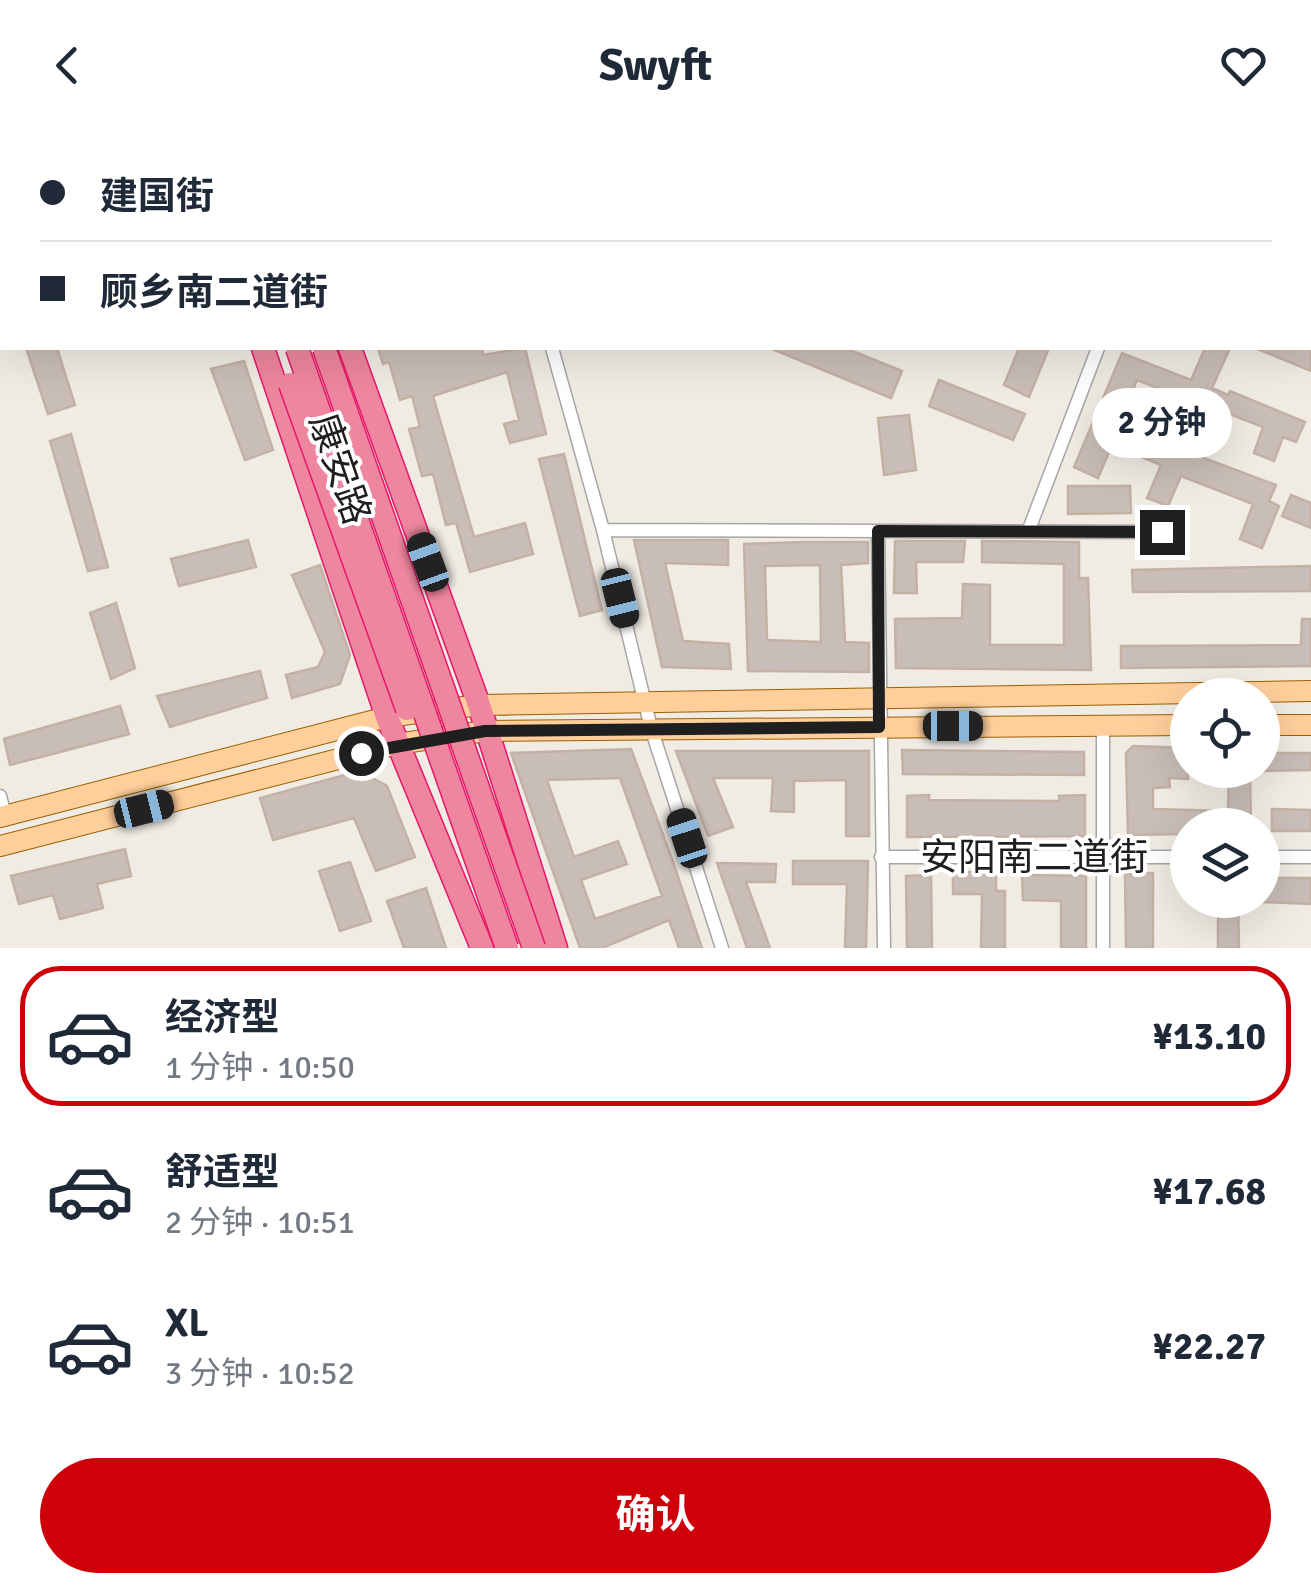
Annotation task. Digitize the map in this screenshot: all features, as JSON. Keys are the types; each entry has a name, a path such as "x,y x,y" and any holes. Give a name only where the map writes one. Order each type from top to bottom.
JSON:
{"highway":[{"name":"康安路","path":"263,350 386,717 482,948"},
{"name":"康安路","path":"277,350 402,700 457,810"},
{"path":"298,350 507,948"},
{"path":"325,350 534,948"},
{"path":"339,350 453,673 485,805"},
{"path":"351,350 479,704 556,948"}],"main road":[{"path":"2,810 386,717 479,704 1311,692"},
{"path":"1280,725 1311,725"},
{"path":"0,846 397,744 485,731 1170,726"}],"street":[{"path":"553,350 604,530 651,728 722,948"},
{"path":"1028,532 1097,350"},
{"path":"604,530 1162,532"},
{"path":"878,531 884,948"},
{"path":"1102,726 1103,948"},
{"name":"安阳南二道街","path":"882,857 1170,857"},
{"path":"1280,857 1311,857"}],"building":[{"path":"27,350 58,350 75,405 48,414"},
{"path":"379,350 482,350 483,355 525,350 546,434 510,443 504,424 519,420 507,372 433,396 474,537 525,523 533,554 470,572 456,523 446,525 433,474 422,476 409,429 420,427 412,396 400,400 389,362 383,364"},
{"path":"775,350 850,350 902,371 891,398"},
{"path":"1018,350 1048,350 1029,397 1004,385"},
{"path":"1204,350 1229,350 1212,388 1228,395 1230,391 1305,422 1296,442 1283,437 1274,461 1254,453 1263,427 1209,406 1188,452 1276,485 1269,501 1279,506 1262,548 1240,539 1253,504 1181,476 1168,506 1147,498 1161,465 1112,445 1098,478 1074,467 1122,353 1191,380","holes":["1137,380 1186,399 1167,446 1118,426"]},
{"path":"1260,350 1311,350 1311,371"},
{"path":"244,361 273,450 245,460 211,369"},
{"path":"939,380 1025,414 1013,440 929,406"},
{"path":"909,415 916,470 884,475 878,418"},
{"path":"71,434 108,567 88,571 50,441"},
{"path":"564,454 602,610 580,616 539,459"},
{"path":"1068,486 1130,486 1131,513 1068,514"},
{"path":"1291,495 1311,503 1311,528 1282,516"},
{"path":"248,540 256,567 179,586 171,559"},
{"path":"634,540 728,540 728,565 665,563 683,641 729,644 731,669 662,667"},
{"path":"895,541 965,541 963,562 916,562 917,593 894,593"},
{"path":"982,541 1079,542 1079,578 1088,578 1091,670 896,668 895,619 962,618 963,584 990,585 990,645 1064,645 1064,564 982,562"},
{"path":"868,542 868,563 841,565 845,642 869,643 869,672 748,671 744,544","holes":["820,565 821,642 767,640 765,566"]},
{"path":"320,565 350,655 340,684 292,698 286,675 318,667 325,652 292,575"},
{"path":"1311,566 1311,591 1133,592 1132,570"},
{"path":"116,603 135,668 111,679 90,613"},
{"path":"1302,619 1311,619 1311,666 1121,668 1121,646 1301,645"},
{"path":"260,671 267,698 170,727 157,696"},
{"path":"120,706 129,734 10,765 4,739"},
{"path":"1133,746 1170,747 1170,787 1153,788 1153,809 1170,809 1170,834 1128,835 1126,753"},
{"path":"631,749 702,948 679,948 669,920 602,948 580,948 511,753","holes":["620,778 662,896 595,919 581,880 627,864 618,841 574,857 547,780"]},
{"path":"902,750 1084,752 1084,775 903,774"},
{"path":"676,751 869,751 869,836 846,836 846,780 794,781 794,812 771,811 773,778 713,778 733,827 708,836"},
{"path":"1280,753 1311,753 1311,770 1280,771"},
{"path":"359,771 387,786 415,857 376,871 354,818 273,840 260,798"},
{"path":"1229,788 1250,788 1251,808 1228,808"},
{"path":"929,795 929,800 1060,801 1059,796 1085,795 1085,836 907,837 907,796"},
{"path":"1280,809 1311,810 1311,831 1280,831"},
{"path":"125,849 131,876 97,884 103,908 60,919 53,895 19,904 11,876"},
{"path":"793,861 868,861 866,948 845,948 847,884 793,884"},
{"path":"350,862 371,921 340,931 319,871"},
{"path":"717,863 776,864 775,882 746,882 770,948 747,948"},
{"path":"953,872 996,872 996,891 1005,891 1005,948 981,948 982,894 953,894"},
{"path":"1153,873 1153,948 1126,948 1125,874"},
{"path":"931,875 932,948 907,948 906,876"},
{"path":"1022,875 1086,876 1086,948 1061,948 1061,901 1023,900"},
{"path":"1280,878 1311,878 1311,904 1280,903"},
{"path":"426,888 446,948 404,948 387,901"},
{"path":"1218,918 1238,918 1239,948 1218,948"}],"route":[{"path":"361,753 485,731 879,727 878,531 1162,532"}]}
